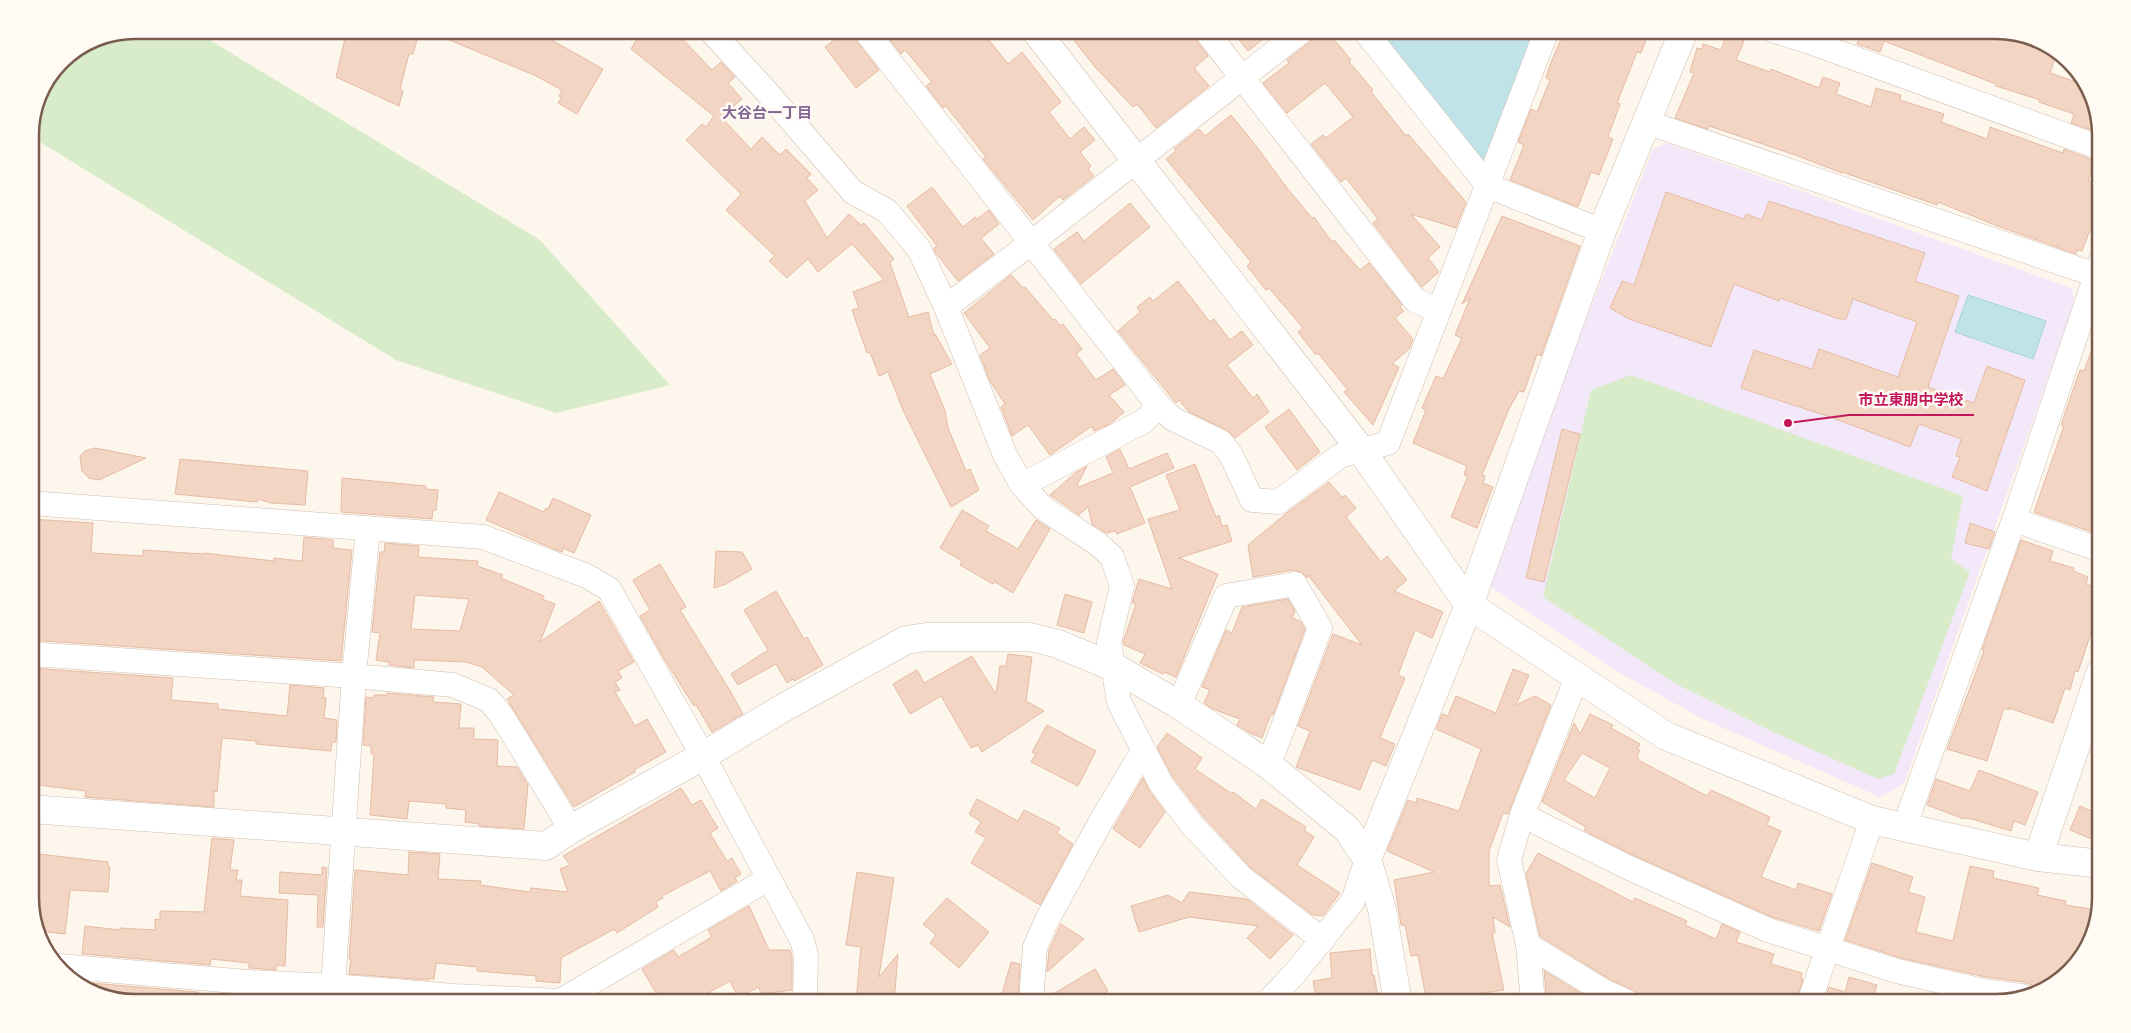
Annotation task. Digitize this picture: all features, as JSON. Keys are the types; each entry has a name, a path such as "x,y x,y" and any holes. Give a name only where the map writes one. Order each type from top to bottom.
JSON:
{"street":[{"path":"718,39 853,192 864,200 887,211 919,248 946,308 1005,454 1022,485 1043,508 1098,544 1112,557 1122,586 1109,642 1119,702 1161,784 1192,825 1240,877 1323,940"},
{"path":"872,39 1159,406 1173,419 1221,442 1231,455 1252,500 1278,502 1340,456 1388,443 1544,39"},
{"path":"1042,39 1361,450 1469,605 1666,736 1872,820 2038,857 2092,863"},
{"path":"1212,39 1415,300 1439,311"},
{"path":"946,308 1291,39"},
{"path":"1371,39 1488,186 1602,231"},
{"path":"1275,994 1323,940 1353,901 1367,859 1469,605 1602,231 1680,39"},
{"path":"1820,39 2092,145"},
{"path":"1646,122 2092,266"},
{"path":"1908,828 1910,810 2014,520 2092,286"},
{"path":"1022,485 1144,421 1159,406"},
{"path":"39,504 483,537 587,576 609,589 703,756 802,940 806,955 805,994"},
{"path":"2014,520 2092,547"},
{"path":"332,986 354,676 368,528"},
{"path":"1179,705 1226,596 1295,584 1320,628 1274,751 1266,763"},
{"path":"39,810 546,846 571,829 906,640 926,637 1030,637 1058,644 1114,666 1179,705 1266,763 1347,829 1367,859 1382,909 1396,994"},
{"path":"39,655 354,676 453,685 489,700 502,716 571,829"},
{"path":"1532,994 1528,945 1510,860 1522,815 1577,677"},
{"path":"2038,857 2092,698"},
{"path":"1032,994 1035,947 1046,922 1105,815 1137,761 1144,753"},
{"path":"1522,815 1627,867 1760,926 1896,971 2004,994"},
{"path":"1812,994 1872,820"},
{"path":"570,994 768,879"},
{"path":"1528,945 1610,994"},
{"path":"67,967 246,992 332,986 406,994"}],"shaded area":[{"path":"1667,143 2071,288 2075,301 1904,784 1880,797 1703,719 1620,673 1491,587 1488,577 1498,545 1653,149"}],"green space":[{"path":"128,39 208,39 540,240 670,385 556,413 396,360 39,142 42,110 58,76 76,58 92,49 116,41"},
{"path":"1631,375 1963,496 1951,559 1970,572 1894,774 1878,779 1773,732 1676,684 1543,597 1591,390"}],"water":[{"path":"1379,39 1533,39 1486,173"},
{"path":"1968,295 2046,321 2033,359 1955,332"}],"building":[{"path":"345,39 417,39 413,54 409,54 400,89 403,91 399,106 336,77"},
{"path":"447,39 550,39 603,69 577,114 558,103 562,90 534,75"},
{"path":"637,39 683,39 712,70 721,62 735,77 728,83 742,99 721,117 751,149 762,137 780,155 786,149 811,174 807,178 818,190 805,201 827,238 849,214 861,225 864,223 894,259 890,263 909,317 928,312 934,336 935,334 952,364 930,374 945,411 948,428 966,471 970,469 979,490 951,507 903,410 888,372 879,376 870,352 867,353 852,310 859,308 853,292 884,280 852,244 818,272 808,259 787,278 769,261 775,256 726,210 741,194 686,140 702,124 706,127 714,116 631,49"},
{"path":"835,39 855,39 879,70 856,88 825,47"},
{"path":"889,39 988,39 1008,64 1022,52 1061,102 1049,112 1070,139 1084,127 1095,140 1080,152 1091,166 1088,169 1094,176 1063,200 1060,196 1033,220 983,159 986,157 946,106 943,108 926,86 932,82 905,50 901,54"},
{"path":"1073,39 1195,39 1208,56 1194,68 1209,86 1156,128 1137,104 1133,107 1095,67"},
{"path":"1238,39 1263,39 1248,51"},
{"path":"1312,39 1333,39 1351,60 1349,62 1373,90 1371,92 1406,136 1408,134 1466,202 1456,228 1411,214 1440,247 1428,258 1439,272 1422,287 1373,223 1378,219 1346,178 1341,182 1311,144 1323,135 1326,138 1353,117 1325,83 1287,113 1263,83 1289,63 1287,60"},
{"path":"1561,39 1646,39 1641,53 1637,52 1617,103 1620,104 1608,137 1613,139 1599,175 1591,172 1578,207 1510,180 1524,145 1518,142 1531,109 1537,112 1550,80 1546,78"},
{"path":"1725,39 1739,39 1744,41 1736,60 1770,72 1771,69 1819,88 1823,77 1840,83 1836,94 1871,107 1876,88 1901,95 1900,100 1944,114 1941,122 1987,139 1990,127 2063,153 2064,149 2092,160 2092,170 2088,181 2092,182 2092,225 2082,251 2077,250 2076,254 2000,227 1938,202 1937,205 1709,126 1708,129 1675,118 1694,73 1690,72 1697,48 1702,49 1703,44 1721,50"},
{"path":"1859,39 1997,39 2021,42 2033,46 2055,59 2050,73 2077,82 2087,104 2092,130 2071,123 2074,114 2039,102 2040,100 1996,86 1996,84 1884,41 1880,52 1857,44"},
{"path":"1231,115 1287,188 1312,218 1314,217 1332,242 1334,240 1360,270 1369,263 1402,305 1400,307 1404,311 1395,318 1413,339 1409,349 1392,364 1399,367 1373,425 1344,392 1348,390 1298,332 1303,328 1269,288 1266,290 1247,266 1251,262 1166,159 1176,151 1174,149 1199,129 1205,136"},
{"path":"932,187 963,227 975,217 977,219 989,210 999,224 981,238 994,254 958,281 935,252 934,248 937,246 907,206"},
{"path":"1666,192 1744,219 1746,214 1762,220 1769,201 1925,253 1915,281 1959,296 1928,387 1974,403 1987,366 2025,380 1987,491 1952,477 1960,457 1956,456 1961,439 1919,424 1910,447 1833,418 1741,388 1754,350 1812,369 1819,349 1898,377 1917,322 1853,299 1846,319 1839,319 1780,298 1779,301 1734,284 1711,347 1629,319 1610,308 1622,281 1634,285"},
{"path":"1130,203 1150,227 1081,284 1054,249 1077,232 1084,241"},
{"path":"1502,216 1580,246 1541,356 1537,354 1524,392 1519,391 1509,409 1482,475 1485,476 1483,483 1493,487 1477,528 1451,517 1468,476 1464,475 1467,466 1413,443 1426,410 1422,408 1436,376 1443,379 1462,338 1455,335 1470,298 1462,304"},
{"path":"1011,275 1023,288 1025,287 1053,320 1055,319 1060,326 1063,324 1082,349 1076,354 1096,380 1113,369 1125,385 1109,395 1124,412 1110,424 1094,431 1092,426 1050,455 1028,425 1012,436 1001,407 1005,404 990,381 980,355 990,348 964,313"},
{"path":"1178,281 1210,322 1214,319 1230,340 1242,331 1253,345 1227,365 1253,398 1257,394 1269,412 1235,438 1227,430 1189,412 1179,400 1176,403 1118,331 1140,312 1137,307 1150,297 1153,301"},
{"path":"2092,349 2092,532 2034,512 2064,426 2061,425 2080,370 2084,371"},
{"path":"1289,409 1320,452 1297,470 1265,427"},
{"path":"1562,429 1580,434 1544,582 1526,578"},
{"path":"95,448 146,458 99,480 89,478 82,471 80,456 85,451"},
{"path":"1120,449 1129,469 1167,453 1174,468 1130,487 1145,523 1117,534 1115,531 1106,533 1092,524 1088,507 1079,515 1050,495 1075,473 1087,466 1077,485 1079,487 1113,473 1106,457"},
{"path":"180,459 308,471 305,505 271,503 258,499 257,502 175,494"},
{"path":"1195,464 1216,517 1219,515 1222,526 1227,525 1232,541 1179,558 1218,574 1176,677 1164,672 1163,674 1140,663 1145,654 1124,645 1123,642 1136,604 1132,603 1139,579 1172,589 1148,519 1180,510 1166,475"},
{"path":"342,478 426,486 426,489 438,490 436,510 433,510 432,519 341,512"},
{"path":"1329,482 1342,497 1345,495 1356,508 1346,517 1381,562 1387,556 1407,580 1394,591 1443,612 1432,638 1415,630 1398,675 1405,678 1380,738 1395,744 1386,766 1372,760 1360,790 1296,767 1310,731 1298,726 1333,634 1362,645 1308,575 1307,578 1301,572 1293,570 1253,577 1248,545"},
{"path":"499,492 544,512 546,508 548,509 553,498 591,515 574,553 563,548 562,552 486,520"},
{"path":"962,510 989,526 986,531 1018,549 1036,520 1050,529 1013,593 960,565 962,561 940,548"},
{"path":"39,520 93,523 91,553 143,556 143,550 204,553 274,561 274,558 302,561 304,537 333,540 333,548 352,550 341,661 39,641"},
{"path":"1970,523 1995,532 1989,549 1965,543"},
{"path":"2021,540 2053,551 2050,561 2074,568 2073,571 2088,577 2086,584 2092,586 2092,630 2078,672 2075,671 2070,690 2065,688 2053,723 2004,708 1987,761 1947,749 1984,651 1982,650"},
{"path":"385,543 419,546 418,557 478,561 477,566 503,575 501,578 544,596 542,599 555,604 540,642 599,601 634,662 618,671 622,678 615,682 620,690 615,692 635,726 647,719 666,752 574,807 507,699 514,695 482,667 466,662 414,660 414,668 389,665 389,662 376,660 380,633 372,632 380,552 384,552","holes":["415,595 469,599 460,631 411,629"]},
{"path":"716,551 742,552 752,569 726,584 714,588"},
{"path":"660,564 686,607 680,610 743,714 712,732 663,657 640,616 650,610 633,580"},
{"path":"776,591 804,639 807,637 823,665 787,683 776,664 738,685 731,674 768,650 744,610"},
{"path":"1065,594 1092,602 1084,633 1057,625"},
{"path":"1288,599 1295,611 1292,618 1300,621 1305,629 1273,715 1271,714 1262,738 1237,725 1240,719 1213,709 1204,703 1210,690 1202,687 1226,630 1232,633 1242,607"},
{"path":"1008,654 1032,657 1026,701 1044,711 982,752 978,745 971,748 941,696 910,714 893,684 917,670 924,683 972,656 996,694 1000,666 1006,666"},
{"path":"39,669 173,678 171,700 218,704 218,709 287,716 290,685 324,688 323,698 326,698 324,718 337,720 336,742 332,742 331,751 256,744 256,741 222,738 217,792 214,791 214,807 85,797 86,791 39,785"},
{"path":"1513,669 1529,675 1516,705 1535,696 1551,705 1508,814 1503,813 1489,851 1489,886 1500,885 1510,927 1493,917 1495,933 1492,933 1504,990 1475,994 1425,994 1418,955 1411,956 1405,925 1401,925 1394,880 1434,872 1387,851 1408,800 1416,803 1417,798 1459,811 1481,749 1436,729 1442,714 1448,716 1456,696 1496,713"},
{"path":"387,693 434,697 433,702 461,704 459,728 474,728 474,739 498,740 497,766 517,767 528,785 524,829 479,826 479,824 465,822 466,810 446,808 446,804 409,801 407,819 370,815 374,754 371,754 371,746 363,745 366,697 374,698 374,695 387,695"},
{"path":"1590,714 1613,725 1611,728 1640,744 1637,749 1640,750 1637,757 1640,761 1707,796 1711,790 1770,817 1767,825 1781,831 1761,877 1796,890 1798,883 1832,894 1819,931 1772,917 1633,855 1589,833 1584,830 1586,827 1542,802 1574,723 1580,734","holes":["1582,753 1610,768 1595,798 1564,780"]},
{"path":"1047,725 1096,751 1078,786 1031,762 1036,754 1032,752"},
{"path":"1167,733 1202,758 1195,769 1232,794 1233,792 1256,809 1262,799 1306,827 1304,830 1314,837 1297,865 1340,893 1323,916 1313,915 1250,867 1203,816 1173,777 1157,747"},
{"path":"1979,770 2038,792 2025,825 2014,821 2011,831 1972,819 1964,819 1927,805 1936,779 1970,791"},
{"path":"1143,778 1150,792 1165,812 1140,848 1113,829"},
{"path":"681,788 692,805 701,800 718,828 710,833 727,861 732,858 741,874 735,878 737,881 721,891 710,871 662,896 663,898 656,902 658,907 617,933 614,929 561,958 560,983 536,981 536,976 477,971 477,967 436,963 434,979 429,978 429,980 349,974 355,870 408,875 409,852 440,854 438,879 481,881 480,885 530,892 531,888 568,892 560,869 570,865 563,856"},
{"path":"977,799 1018,821 1024,810 1060,828 1057,833 1073,844 1040,905 971,863 986,838 975,832 981,822 969,814"},
{"path":"2080,806 2092,811 2092,839 2070,830"},
{"path":"212,838 234,840 230,870 238,870 236,880 242,880 240,896 288,900 285,966 276,965 276,970 249,968 249,963 211,959 210,965 82,954 85,926 120,930 120,928 155,930 155,919 160,920 160,911 204,912"},
{"path":"1538,853 1633,902 1635,898 1687,921 1685,925 1716,939 1722,924 1740,932 1736,942 1774,954 1771,964 1802,973 1801,979 1803,979 1799,994 1639,994 1611,980 1540,936 1526,874"},
{"path":"39,854 108,862 108,867 110,867 108,892 70,890 65,934 45,932 44,929 39,905"},
{"path":"1872,863 1913,877 1908,892 1925,897 1916,932 1953,941 1970,866 1994,871 1993,878 2039,888 2037,895 2066,901 2065,905 2091,909 2082,941 2069,962 2050,978 2034,986 2023,982 1986,977 1901,958 1845,940"},
{"path":"322,867 327,868 323,927 317,927 318,895 279,893 280,872 322,875"},
{"path":"857,872 894,878 879,977 898,954 895,994 857,994 861,947 846,945"},
{"path":"1189,892 1247,899 1293,935 1270,959 1247,938 1258,926 1189,917 1139,932 1131,906 1168,895 1182,903"},
{"path":"947,898 989,932 959,968 930,943 936,935 923,924"},
{"path":"749,906 769,950 790,950 792,957 792,990 761,994 759,987 744,994 736,994 730,981 706,994 657,994 642,969 674,950 678,957 712,937 708,930"},
{"path":"1061,924 1084,939 1047,972 1049,950"},
{"path":"1370,949 1372,975 1374,975 1377,994 1315,994 1313,981 1332,978 1330,953"},
{"path":"1011,962 1020,964 1018,994 1002,994"},
{"path":"1095,969 1108,991 1103,994 1053,994"},
{"path":"1544,971 1582,994 1546,994"},
{"path":"1849,977 1877,985 1874,994 1827,994 1829,987 1845,992"},
{"path":"90,983 198,992 198,994 122,993 110,991"}],"place":[{"name":"市立東朋中学校","path":"1788,423"}],"district":[{"name":"大谷台一丁目","path":"767,113"}]}
